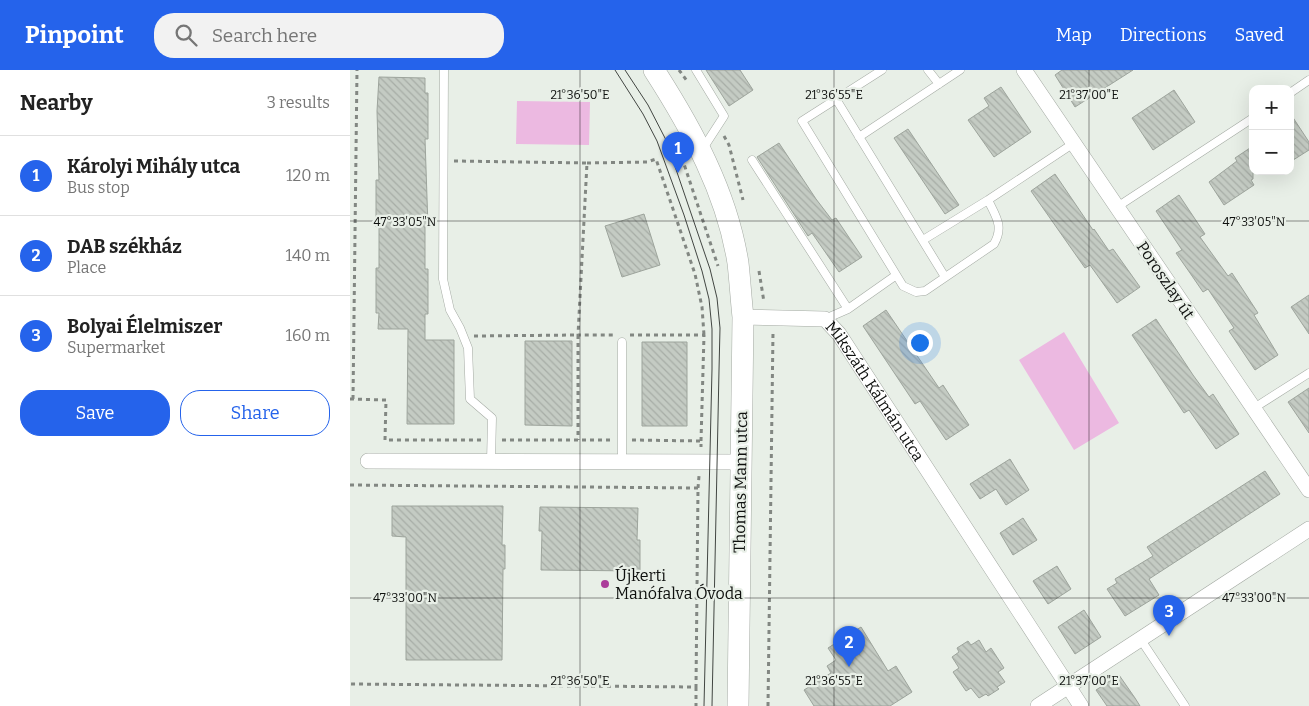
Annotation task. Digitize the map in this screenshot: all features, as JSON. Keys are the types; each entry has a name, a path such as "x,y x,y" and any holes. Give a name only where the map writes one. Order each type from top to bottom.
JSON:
{"street":[{"path":"654,70 675,102 701,152 724,208 738,263 743,317"},
{"name":"Poroszlay út","path":"1024,70 1309,490"},
{"name":"Mikszáth Kálmán utca","path":"743,317 825,320 839,334 1081,706"},
{"name":"Thomas Mann utca","path":"738,706 743,317"},
{"path":"368,461 740,462"},
{"path":"1038,706 1309,529"}],"lane":[{"path":"444,70 443,279 450,310 468,348 470,399 492,418 491,462"},
{"path":"696,70 724,116 701,152"},
{"path":"882,70 802,121 895,276 903,286 916,292 925,291 994,244 998,236 998,220 988,200"},
{"path":"928,70 939,84"},
{"path":"859,137 960,70"},
{"path":"1294,90 1309,80"},
{"path":"836,100 945,277"},
{"path":"1117,206 1249,121"},
{"path":"923,240 1074,143"},
{"path":"752,160 848,309"},
{"path":"825,320 848,309 895,276"},
{"path":"622,337 622,462"},
{"path":"1254,408 1309,373"},
{"path":"1141,640 1185,706"}],"path":[{"path":"350,403 358,70"},
{"path":"680,153 718,266"},
{"path":"443,162 647,162 656,158 695,274 702,307 704,336 698,488 696,706"},
{"path":"578,440 578,335 587,163"},
{"path":"463,336 704,336"},
{"path":"351,399 386,400 385,440 701,441"},
{"path":"350,485 698,488"},
{"path":"350,684 696,687"}],"shaded area":[{"path":"517,101 590,102 589,145 516,144"},
{"path":"1064,332 1119,423 1074,450 1019,360"}],"building":[{"path":"706,70 740,70 753,90 729,106"},
{"path":"1062,70 1133,70 1075,107 1055,75"},
{"path":"379,77 425,78 425,93 428,93 428,139 425,139 428,227 425,227 425,269 428,269 428,314 425,314 425,340 454,340 454,424 407,424 408,329 378,329 379,313 376,313 376,268 379,268 379,227 376,227 376,180 379,180 377,111"},
{"path":"1001,87 1031,132 994,157 968,120 989,106 984,98"},
{"path":"1174,90 1195,122 1153,150 1132,118"},
{"path":"1294,119 1309,142 1309,150 1294,159"},
{"path":"908,129 959,205 945,214 894,138"},
{"path":"779,143 816,199 832,220 836,218 862,257 839,272 812,233 808,236 757,157"},
{"path":"1249,149 1249,175 1253,175 1251,180 1254,185 1224,205 1209,182 1237,161 1235,158"},
{"path":"1055,174 1093,230 1109,251 1113,249 1140,287 1117,303 1090,265 1085,268 1031,191"},
{"path":"1179,195 1205,234 1200,237 1228,276 1232,273 1258,313 1254,315 1278,355 1255,370 1229,331 1234,328 1208,289 1203,292 1176,253 1182,250 1156,211"},
{"path":"644,214 660,265 622,277 605,226"},
{"path":"1309,295 1309,334 1291,307"},
{"path":"886,310 939,388 943,385 969,425 946,440 920,401 915,404 863,326"},
{"path":"1156,319 1193,375 1209,397 1213,394 1239,434 1216,449 1189,410 1184,413 1132,335"},
{"path":"525,341 572,341 572,426 525,425"},
{"path":"642,342 687,342 687,426 642,426"},
{"path":"1309,388 1309,433 1288,402"},
{"path":"1010,459 1029,490 1006,505 996,489 980,499 970,484"},
{"path":"1265,471 1280,494 1149,579 1159,595 1125,616 1107,589 1117,583 1115,579 1153,556 1147,547"},
{"path":"392,506 503,506 502,545 505,545 505,569 503,569 502,660 406,660 406,537 392,536"},
{"path":"540,507 638,508 637,540 640,540 640,571 541,570 542,531 539,531"},
{"path":"1023,518 1037,540 1013,555 1000,533"},
{"path":"1057,566 1071,589 1048,604 1033,581"},
{"path":"1084,610 1101,637 1075,654 1058,627"},
{"path":"861,627 888,671 896,666 912,692 890,706 814,706 804,690 831,673 827,666 836,660 828,648"},
{"path":"979,640 986,652 991,648 1004,668 998,672 1005,682 997,687 999,689 988,696 986,694 979,698 971,688 966,691 953,672 959,668 952,657 959,652 957,648 968,641 971,645"},
{"path":"1119,675 1140,706 1107,706 1096,690"}],"tram line":[{"path":"615,70 643,114 657,141 684,215 709,299 712,329 712,369 704,706"},
{"path":"625,70 648,105 666,140 710,269 717,298 720,328 712,706"}],"place":[{"name":"Károlyi Mihály utca","path":"678,173"},
{"name":"Újkerti Manófalva Óvoda","path":"605,584"},
{"name":"Bolyai Élelmiszer","path":"1169,636"},
{"name":"DAB székház","path":"849,667"}]}
